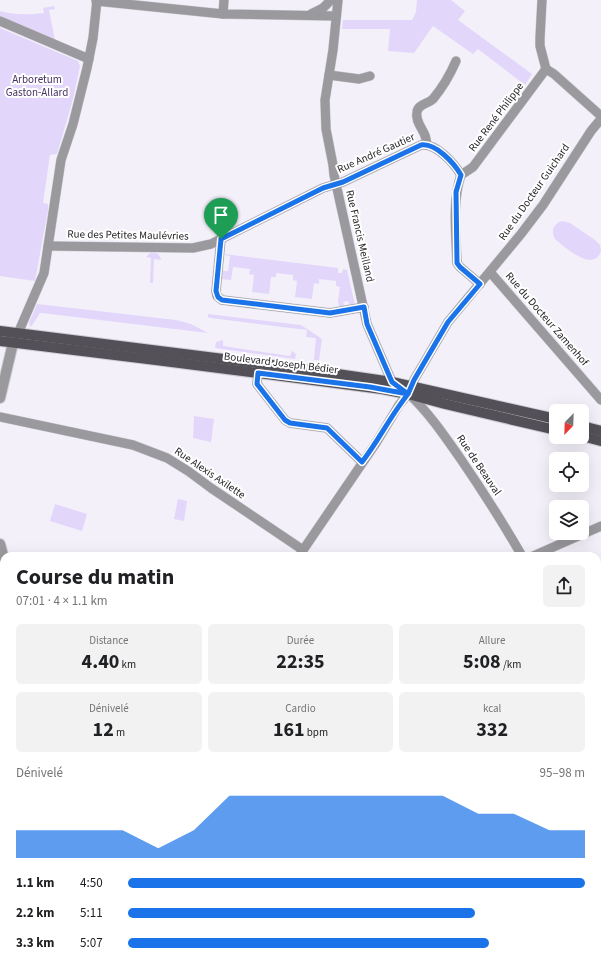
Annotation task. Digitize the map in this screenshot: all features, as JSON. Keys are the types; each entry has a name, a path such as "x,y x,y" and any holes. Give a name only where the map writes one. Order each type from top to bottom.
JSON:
{"main road":[{"name":"Boulevard Joseph Bédier","path":"0,331 392,382 445,404 549,428"},
{"name":"Boulevard Joseph Bédier","path":"0,342 376,388 410,390 549,418"},
{"path":"589,428 601,431"},
{"path":"589,438 601,441"}],"street":[{"path":"224,0 224,14"},
{"path":"308,15 323,8 331,0"},
{"name":"Rue Francis Meilland","path":"338,0 325,100 325,119 336,183 367,324 392,382"},
{"path":"542,0 540,38 546,69 554,74 601,117"},
{"path":"0,398 14,343 44,273 61,160 79,104 89,59 93,38 96,1 224,14 336,16"},
{"path":"0,21 89,59"},
{"path":"426,145 427,138 417,118 417,111 421,106 433,99 448,79 456,61"},
{"name":"Rue René Philippe","path":"461,175 473,167 546,69"},
{"path":"329,75 359,79 370,76"},
{"name":"Rue du Docteur Guichard","path":"302,552 410,390 414,380 448,322 539,210 601,117"},
{"name":"Rue André Gautier","path":"336,183 343,182 418,146 426,145 433,148 452,162 461,175"},
{"path":"461,175 456,192 457,263 480,284"},
{"name":"Rue des Petites Maulévries","path":"48,246 193,248 207,246 323,188 336,183"},
{"path":"221,239 216,291 218,297 222,300 330,313 364,307"},
{"name":"Rue du Docteur Zamenhof","path":"490,272 601,400"},
{"path":"258,373 257,384 285,420 290,423 327,428 362,462"},
{"name":"Rue de Beauval","path":"410,390 442,432 496,510 520,552"},
{"name":"Rue Alexis Axilette","path":"0,417 133,445 167,458 188,471 298,552"},
{"path":"542,552 601,526"}],"green space":[{"path":"417,0 451,0 465,11 458,20 532,74 525,85 478,49 473,54 433,26 414,53 388,51 390,29 342,29 343,20 412,20 416,12"},
{"path":"54,6 55,9 49,10 55,40 0,17 0,11 16,14 38,14 44,13 43,8"},
{"name":"Arboretum Gaston-Allard","path":"0,28 78,61 80,66 73,99 57,154 50,155 43,203 48,204 48,210 35,281 0,276"},
{"path":"562,221 570,223 600,245 601,251 597,257 592,260 580,257 556,240 553,234 553,229 556,224"},
{"path":"150,253 157,254 160,256 161,260 154,259 153,283 150,283 151,258 146,257"},
{"path":"224,254 338,268 338,273 342,273 343,269 347,270 355,305 350,306 348,301 343,302 345,307 339,306 338,301 340,287 336,286 336,281 319,279 319,284 314,283 312,299 295,297 297,281 293,280 293,275 276,273 276,277 271,277 269,294 252,292 254,275 249,274 250,269 233,267 231,280 221,279 222,271 228,271 230,256"},
{"path":"37,304 176,320 191,324 208,333 42,313 40,313 31,327 29,323"},
{"path":"208,314 301,325 322,339 319,360 314,360 316,338 306,337 307,330 211,318 208,317"},
{"path":"223,340 223,346 290,356 292,351 296,354 295,359 215,348 216,342"},
{"path":"194,416 214,419 211,442 193,438"},
{"path":"178,499 187,501 184,521 174,519"},
{"path":"55,504 87,514 82,531 50,521"}],"route":[{"path":"221,239 216,291 218,297 224,301 330,313 364,307 367,324 392,382 408,394 399,405 362,462 327,428 323,426 290,423 286,421 257,384 258,373 370,387 408,394 414,380 448,322 480,284 457,263 456,188 461,175 456,167 452,162 430,146 421,145 343,182 329,185 221,239"}]}
